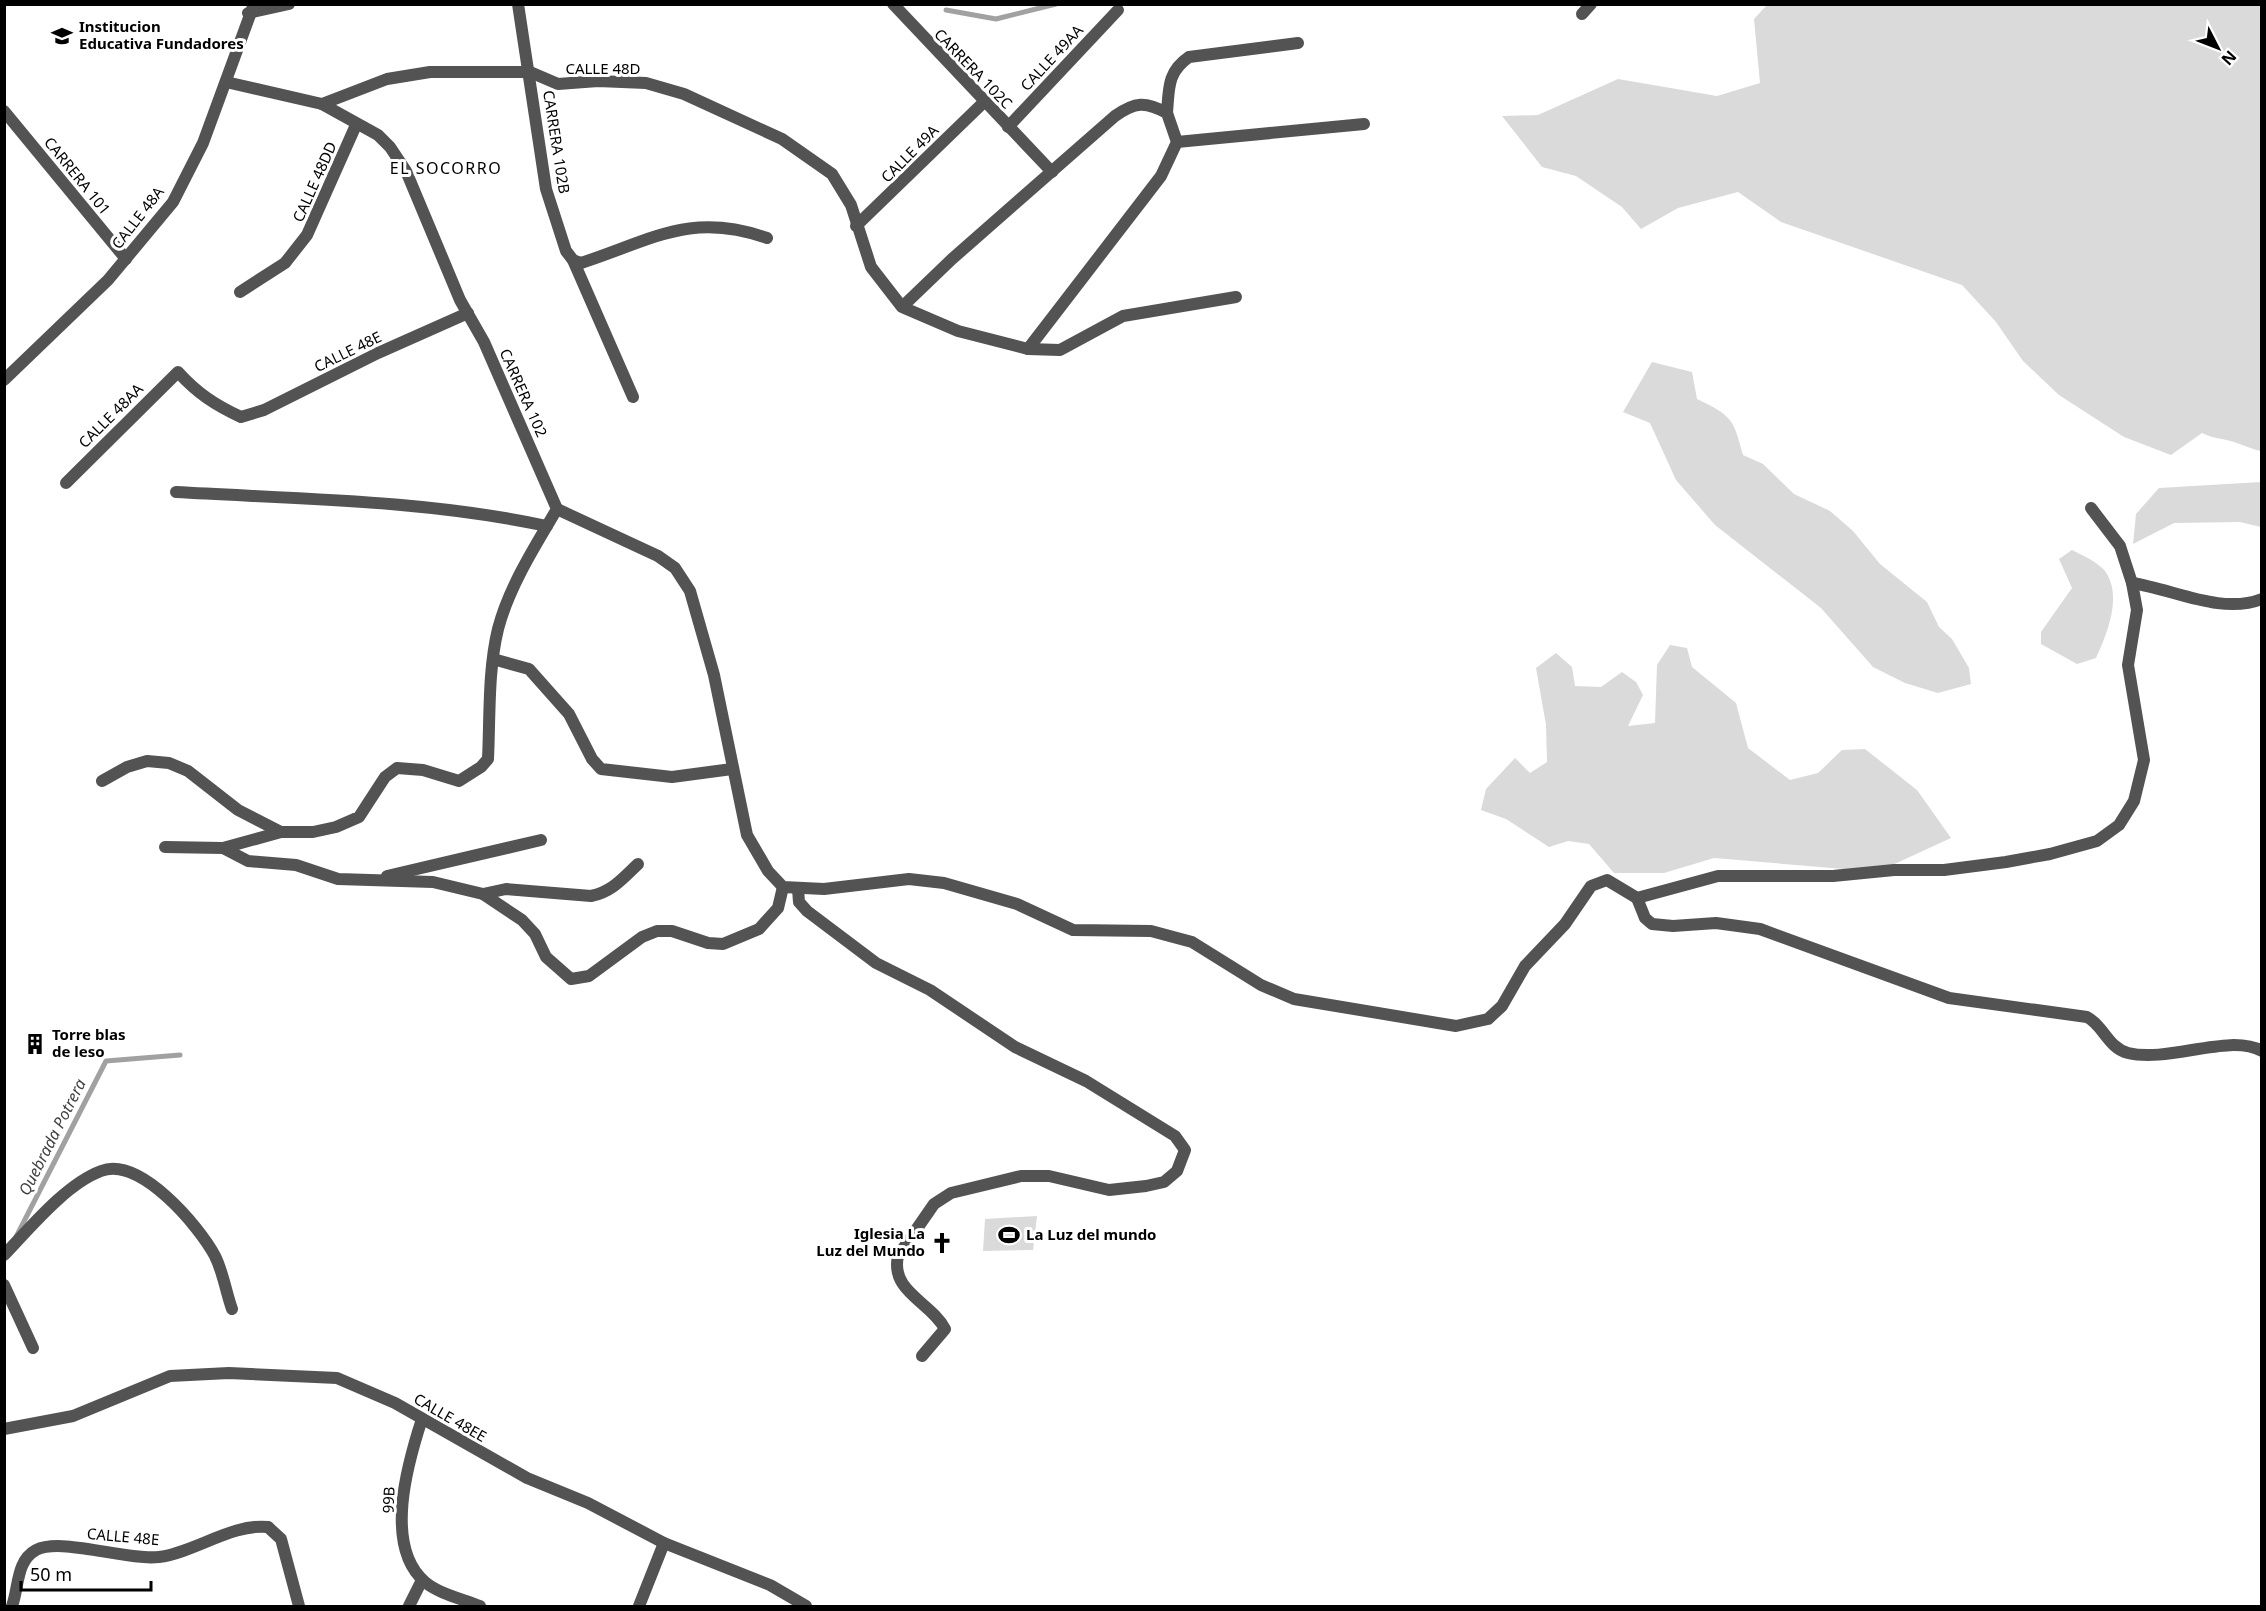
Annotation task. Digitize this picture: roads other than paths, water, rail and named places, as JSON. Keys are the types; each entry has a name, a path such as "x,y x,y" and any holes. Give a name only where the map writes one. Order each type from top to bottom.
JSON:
{"street":[{"path":"251,9 289,4"},
{"name":"CARRERA 102B","path":"518,4 546,189 566,251 573,260 633,397"},
{"name":"CARRERA 102C","path":"893,4 1052,172"},
{"path":"1582,14 1592,4"},
{"name":"CALLE 48A","path":"4,380 108,280 173,202 203,143 251,9"},
{"name":"CALLE 49AA","path":"1008,127 1118,10"},
{"path":"1028,349 1161,176 1177,142 1167,113 1170,77 1178,65 1189,57 1298,43"},
{"name":"CALLE 48D","path":"322,104 387,79 430,72 530,72 558,84 598,81 646,83 684,94 758,126 803,152 832,174 851,205 871,267 903,307"},
{"name":"CARRERA 102","path":"226,82 322,104 384,140 402,164 468,313 484,342 557,509"},
{"name":"CALLE 49A","path":"856,226 984,102"},
{"path":"1167,113 1142,103 1131,105 1052,172 903,307 979,338 1028,349 1060,350 1123,316 1236,297"},
{"name":"CARRERA 101","path":"4,111 126,259"},
{"path":"1177,142 1364,124"},
{"name":"CALLE 48DD","path":"240,292 285,263 307,235 356,125"},
{"path":"573,260 581,262 592,259 679,228 714,226 746,231 767,238"},
{"name":"CALLE 48E","path":"178,372 192,388 214,405 241,417 264,410 378,353 468,313"},
{"name":"CALLE 48AA","path":"66,483 178,372"},
{"path":"176,492 390,504 499,516 547,526"},
{"path":"1637,898 1718,876 1833,876 1894,870 1944,870 2050,854 2097,841 2119,825 2134,801 2144,760 2128,665 2137,610 2132,583 2120,546 2091,508"},
{"path":"165,847 222,848 280,832 313,832 336,827 359,817 385,777 397,768 423,770 459,781 481,767 488,759 493,658 504,611 557,509 658,555 675,568 690,591 711,665 747,835 768,872 783,887 798,889 909,879 944,883 1017,904 1073,930 1151,931 1192,942 1262,985 1294,999 1456,1026 1488,1018 1502,1006 1525,966 1565,924 1591,886 1607,880 1637,898 1645,918 1652,924 1673,926 1716,923 1760,928 1949,998 2087,1017 2097,1022 2107,1039 2125,1052 2154,1057 2235,1045 2262,1051"},
{"path":"2132,583 2157,586 2220,604 2262,598"},
{"path":"493,658 529,669 569,714 592,759 601,769 672,777 732,769"},
{"path":"102,781 127,767 147,761 169,763 188,771 238,810 280,832"},
{"path":"371,880 541,840"},
{"path":"222,848 248,861 296,865 338,879 434,882 483,894 522,920 536,934 546,957 571,979 589,976 642,937 657,931 672,931 708,943 723,944 759,929 778,908 783,887"},
{"path":"483,894 506,889 591,896 602,894 616,886 638,864"},
{"path":"798,889 799,902 807,911 876,963 930,990 1015,1047 1086,1081 1175,1136 1185,1150 1177,1171 1164,1182 1146,1186 1109,1190 1049,1176 1021,1176 951,1193 934,1204 898,1256 896,1266 897,1276 907,1291 939,1317 945,1329 922,1356"},
{"path":"4,1255 59,1198 102,1170 124,1172 152,1184 181,1208 215,1256 232,1308"},
{"path":"4,1285 33,1348"},
{"name":"CALLE 48EE","path":"4,1429 60,1419 87,1411 159,1378 206,1373 310,1375 337,1378 395,1403 484,1455 588,1503 664,1543 770,1585 806,1606"},
{"name":"99B","path":"422,1419 404,1481 402,1530 410,1563 422,1580"},
{"name":"CALLE 48E","path":"12,1606 21,1567 26,1558 41,1548 63,1547 159,1557 250,1528 268,1527 281,1539 299,1606"},
{"path":"639,1606 664,1543"},
{"path":"409,1606 422,1580 480,1606"}],"waterway":[{"path":"946,10 996,19 1056,4"},
{"name":"Quebrada Potrera","path":"16,1237 106,1061 180,1055"}],"place":[{"name":"Institucion Educativa Fundadores","path":"62,36"},
{"name":"Torre blas de leso","path":"35,1044"},
{"name":"La Luz del mundo","path":"1009,1235"},
{"name":"Iglesia La Luz del Mundo","path":"942,1243"}],"district":[{"name":"EL SOCORRO","path":"446,168"}]}
